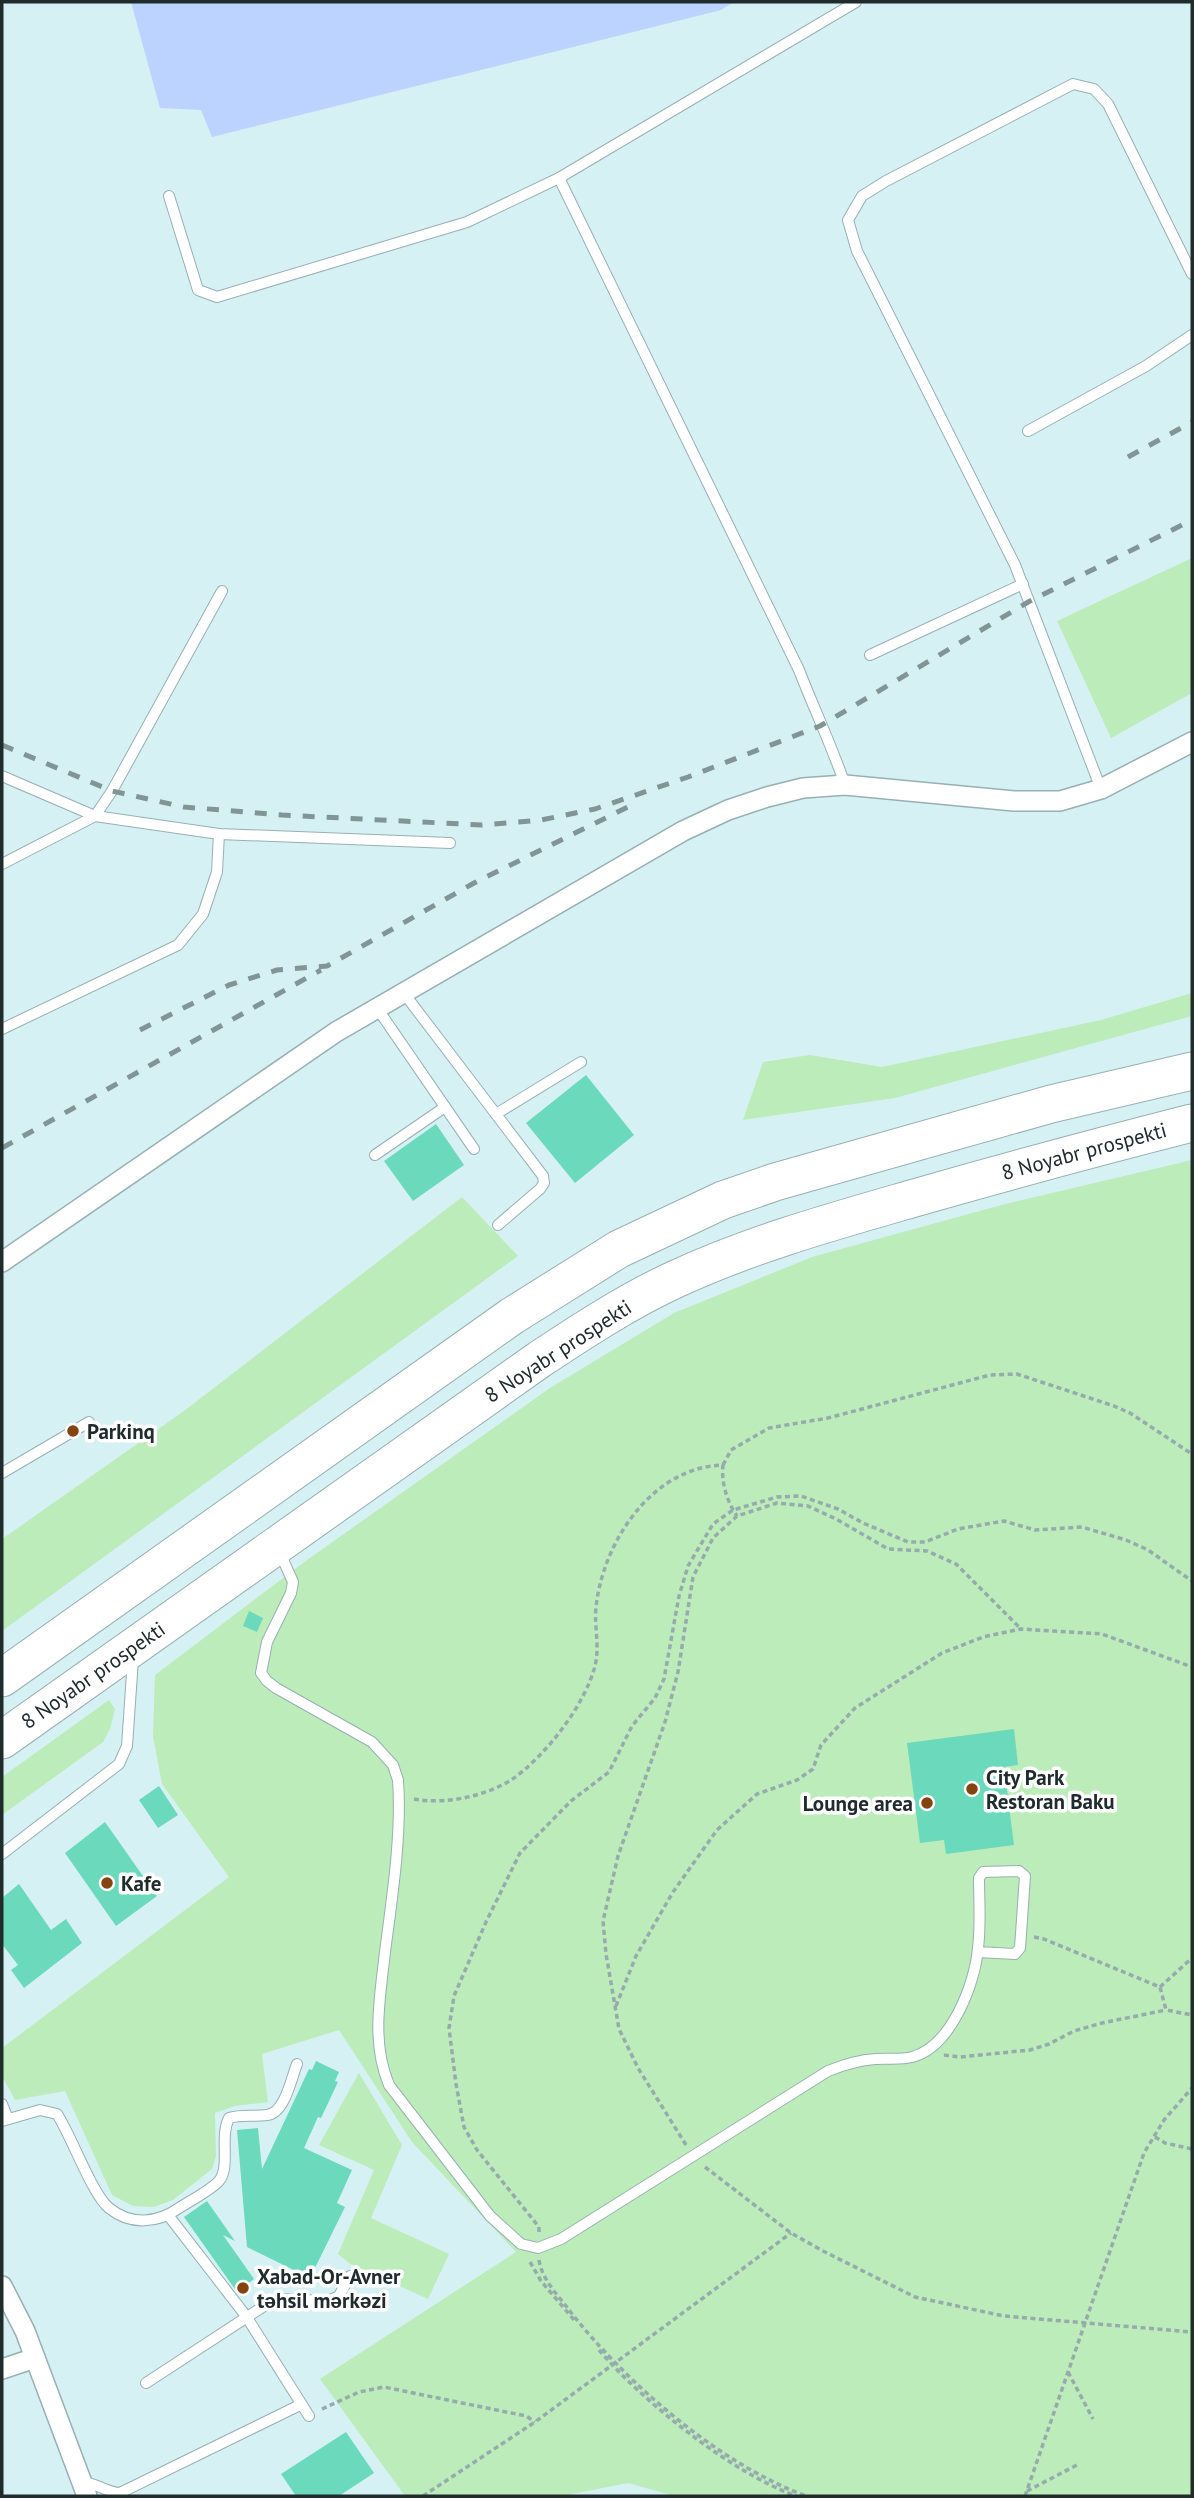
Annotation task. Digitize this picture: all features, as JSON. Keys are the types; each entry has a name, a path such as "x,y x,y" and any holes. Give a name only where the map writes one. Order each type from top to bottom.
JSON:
{"highway":[{"path":"2,1678 512,1316 619,1249 723,1200 775,1182 1051,1104 1192,1071"},
{"name":"8 Noyabr prospekti","path":"2,1740 540,1359 590,1326 675,1280 788,1234 1059,1157 1192,1123"}],"street":[{"path":"2,1262 265,1079 377,1007 683,831 728,810 803,788 845,785 1014,801 1059,801 1101,789 1192,741"},
{"path":"2,2286 25,2331 85,2489"},
{"path":"2,2369 35,2358"}],"lane":[{"path":"169,196 198,290 217,297 467,222 559,178 856,2"},
{"path":"1101,789 1023,584 857,251 848,220 862,196 886,181 1073,84 1094,89 1108,104 1192,274"},
{"path":"559,178 799,670 845,785"},
{"path":"1028,431 1146,366 1192,335"},
{"path":"870,655 1023,584"},
{"path":"2,864 96,817 113,791 222,591"},
{"path":"2,776 96,817 219,834 450,843"},
{"path":"2,1030 178,945 203,914 217,872 219,834"},
{"path":"402,992 543,1176 544,1182 540,1189 498,1225"},
{"path":"377,1007 474,1149"},
{"path":"496,1114 581,1062"},
{"path":"376,1155 445,1107"},
{"path":"4,1467 89,1422"},
{"path":"276,1547 293,1581 291,1593 267,1642 261,1673 276,1688 372,1742 393,1765 398,1780 394,1882 379,2008 378,2045 381,2066 389,2085 459,2176 491,2216 520,2244 538,2248 561,2239 828,2071 849,2062 911,2058 931,2049 946,2034 960,2009 974,1971 978,1952 979,1878 983,1872 1019,1871 1026,1876 1020,1948 1015,1955 978,1952"},
{"path":"2,1854 119,1764 127,1746 134,1645"},
{"path":"2,2104 5,2120 40,2110 57,2114 69,2131 91,2180 108,2207 127,2217 149,2222 169,2216 219,2181 225,2168 223,2129 229,2118 240,2115 270,2115 279,2109 297,2064"},
{"path":"169,2216 246,2316 309,2416"},
{"path":"146,2383 246,2316 278,2299 328,2301 339,2296 350,2276"},
{"path":"85,2489 92,2483 110,2492 120,2493 300,2404"}],"path":[{"path":"737,1517 722,1476 723,1465 731,1450 769,1428 828,1418 990,1375 1017,1374 1129,1413 1192,1454"},
{"path":"406,1797 418,1800 446,1799 488,1791 511,1780 545,1749 576,1708 595,1666 596,1608 611,1557 622,1532 639,1508 676,1476 707,1465 723,1465"},
{"path":"806,2496 767,2478 714,2447 614,2364 545,2278 538,2248 539,2227 477,2150 464,2127 449,2028 454,1996 520,1853 571,1801 608,1772 632,1726 655,1698 664,1679 679,1596 688,1566 713,1524 733,1510 777,1497 801,1496 838,1509 908,1542 925,1542 958,1529 1004,1521 1035,1530 1082,1527 1126,1539 1192,1581"},
{"path":"1021,1629 956,1564 927,1551 888,1549 808,1506 777,1503 737,1517 713,1538 693,1577 678,1672 665,1722 618,1856 603,1922 620,2029 638,2068 677,2135 693,2154 713,2174 791,2233 823,2251 915,2297 1004,2316 1192,2332"},
{"path":"615,2008 636,1955 673,1892 717,1830 757,1794 797,1780 813,1769 821,1745 855,1708 942,1653 983,1637 1021,1629 1102,1634 1192,1667"},
{"path":"1021,1934 1044,1939 1160,1987"},
{"path":"1160,1987 1192,1958"},
{"path":"1160,1987 1166,2010"},
{"path":"931,2049 942,2055 960,2057 1013,2053 1049,2044 1074,2031 1102,2022 1166,2010 1192,2015"},
{"path":"1026,2494 1144,2153 1164,2120 1192,2088"},
{"path":"1154,2137 1166,2143 1192,2149"},
{"path":"423,2496 535,2422 791,2233"},
{"path":"520,2244 541,2281 631,2384 712,2449 766,2482 796,2496"},
{"path":"1068,2372 1093,2419"},
{"path":"309,2416 359,2392 384,2387 526,2416 535,2422"},
{"path":"1026,2494 1077,2465"}],"green space":[{"path":"1192,558 1192,693 1111,738 1057,621"},
{"path":"1192,993 1192,1016 895,1098 743,1120 763,1062 810,1055 882,1067 1101,1020"},
{"path":"1192,1160 1192,2496 674,2496 628,2483 562,2496 405,2496 320,2379 516,2252 412,2142 339,2030 262,2054 268,2102 235,2106 215,2113 216,2156 212,2169 173,2200 154,2207 133,2206 112,2195 65,2091 15,2100 2,2076 2,2048 229,1877 162,1784 153,1736 155,1675 307,1560 550,1388 674,1313 812,1257 1005,1204"},
{"path":"462,1197 518,1256 2,1631 2,1539 184,1411"},
{"path":"109,1700 115,1709 110,1729 103,1742 2,1815 2,1777"},
{"path":"359,2073 402,2145 371,2218 449,2254 428,2299 349,2263 338,2254 374,2170 319,2145"}],"water":[{"path":"131,2 734,2 721,10 212,137 201,110 160,108"}],"building":[{"path":"586,1075 634,1135 575,1183 526,1123"},
{"path":"436,1124 464,1165 413,1201 384,1161"},
{"path":"249,1611 263,1618 257,1632 243,1626"},
{"path":"1014,1729 1018,1765 1004,1767 1014,1845 946,1854 944,1840 920,1843 907,1743"},
{"path":"159,1786 178,1815 158,1828 139,1800"},
{"path":"105,1822 157,1896 116,1926 65,1853"},
{"path":"19,1884 51,1930 66,1919 82,1943 24,1988 11,1970 18,1965 2,1944 2,1898"},
{"path":"316,2061 339,2072 335,2081 338,2082 304,2148 352,2170 337,2203 345,2207 310,2278 247,2247 237,2130 258,2128 262,2169 309,2069 312,2070"},
{"path":"207,2201 235,2241 223,2235 254,2279 237,2292 184,2217"},
{"path":"346,2432 374,2473 339,2496 296,2496 281,2474"}],"railway":[{"path":"1128,457 1192,422"},
{"path":"2,745 112,791 184,807 482,825 541,820 595,809 688,777 820,726 1030,601 1192,520"},
{"path":"140,1030 229,985 277,970 327,966 474,883 638,802"},
{"path":"2,1148 321,970"}],"place":[{"name":"Parkinq","path":"73,1431"},
{"name":"City Park Restoran Baku","path":"972,1789"},
{"name":"Lounge area","path":"927,1803"},
{"name":"Kafe","path":"107,1883"},
{"name":"Xabad-Or-Avner təhsil mərkəzi","path":"243,2288"}]}
